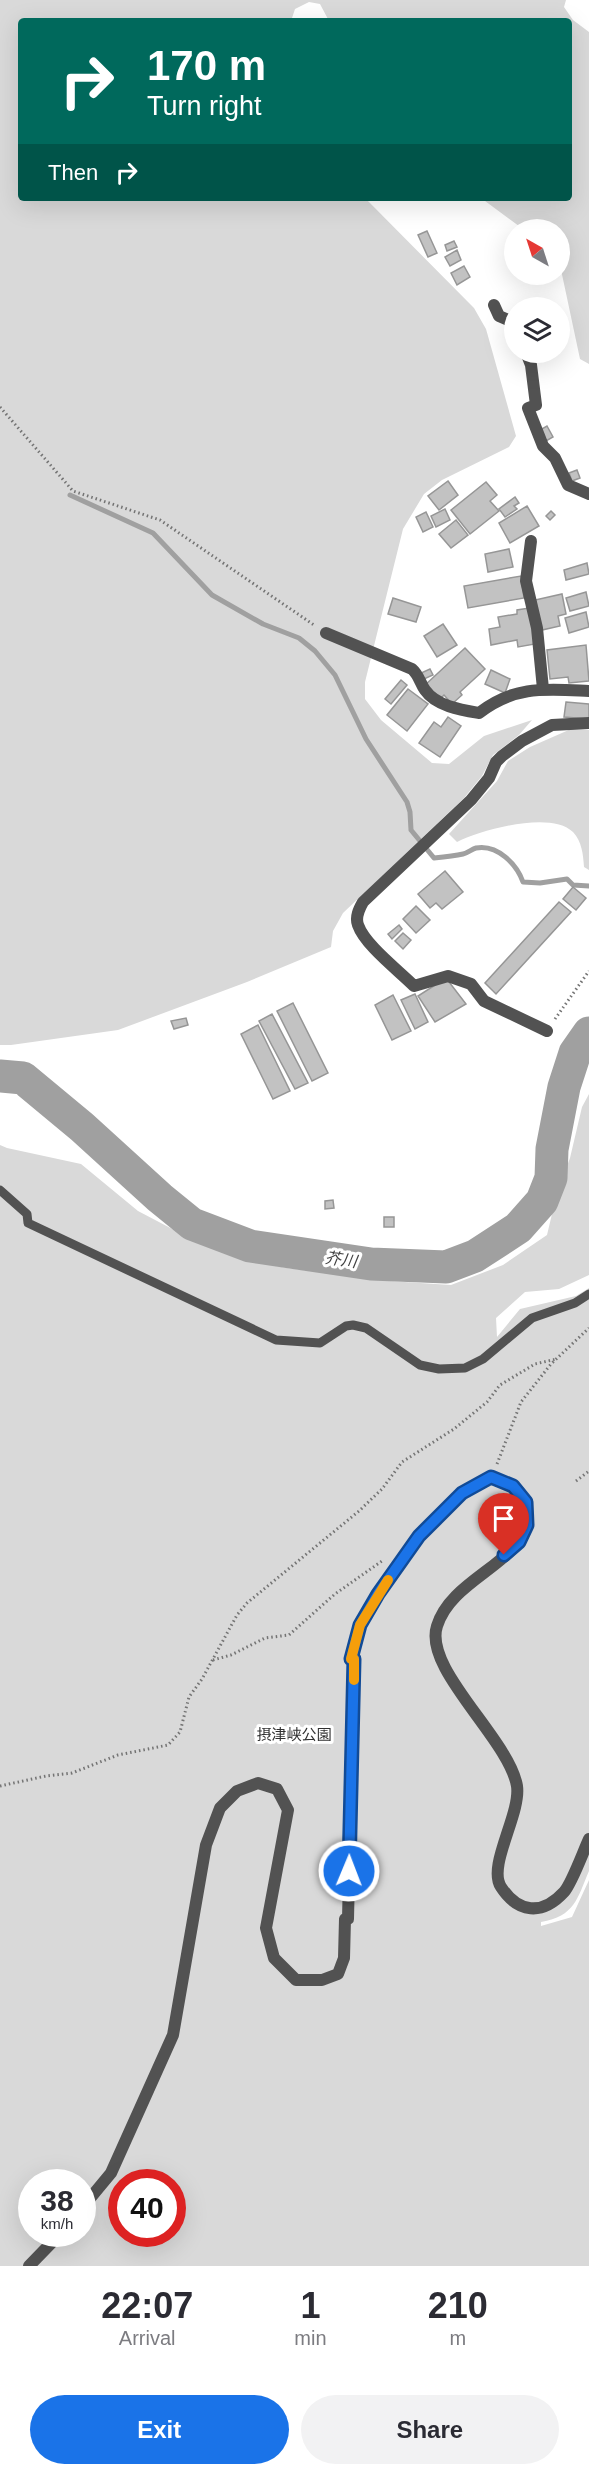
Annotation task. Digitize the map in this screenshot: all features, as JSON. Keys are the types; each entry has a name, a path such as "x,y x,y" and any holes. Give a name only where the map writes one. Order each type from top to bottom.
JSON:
{"street":[{"path":"494,305 499,316 504,318"},
{"path":"530,363 536,405 528,408 543,446 555,458 568,485 589,494"},
{"path":"531,541 526,581 537,628 543,689"},
{"path":"326,633 412,669 426,693 446,705 464,710 478,713 493,702 524,690 589,691"},
{"path":"547,1031 484,1001 471,984 464,981 448,976 414,986 366,938 357,924 357,914 363,902 471,800 489,778 496,762 502,756 522,741 552,725 589,723"},
{"path":"96,2191 111,2173 173,2035 206,1845 219,1808 237,1791 258,1783 278,1789 288,1809 266,1928 274,1958 297,1980 322,1980 338,1974 344,1958 345,1918 348,1918 354,1659 351,1659 360,1625 378,1594 419,1536 462,1493 491,1477 513,1486 526,1502 527,1525 519,1542 445,1607 436,1629 436,1652 509,1764 517,1786 517,1805 499,1862 498,1883 509,1900 525,1909 544,1908 565,1892 589,1839"},
{"path":"29,2266 47,2247"}],"lane":[{"path":"0,1190 27,1214 28,1223 276,1340 320,1343 346,1326 353,1325 366,1328 420,1365 439,1369 465,1368 483,1359 532,1318 575,1303 589,1294"}],"path":[{"path":"0,407 73,491 160,520 326,633"},
{"path":"547,1031 589,971"},
{"path":"491,1477 521,1402 557,1359 589,1328"},
{"path":"0,1786 72,1773 118,1755 168,1745 180,1732 189,1697 222,1640 248,1603 359,1511 382,1489 402,1462 454,1429 487,1402 500,1385 536,1364 557,1359"},
{"path":"576,1481 589,1471"},
{"path":"212,1660 265,1638 289,1635 335,1594 366,1571 384,1560 406,1554"}],"green space":[{"path":"0,0 566,0 564,7 572,18 327,18 320,4 309,2 295,9 292,18 18,18 18,201 368,201 474,308 486,329 516,436 509,447 442,480 424,494 403,529 365,682 365,699 381,720 432,763 449,764 484,736 532,720 519,735 493,755 482,776 464,798 343,913 333,931 331,947 247,982 118,1030 0,1045"},
{"path":"572,19 589,32 589,364 580,359 570,312 570,297 567,297 564,285 570,285 570,219 509,219 485,201 572,201"},
{"path":"571,729 589,730 589,870 584,867 582,848 576,836 563,826 533,822 516,824 482,832 457,842 449,834 497,781 508,761 530,747"},
{"name":"摂津峡公園","path":"589,1094 589,1275 559,1289 525,1292 496,1318 497,1337 520,1309 576,1296 589,1288 589,1871 578,1898 568,1911 541,1922 541,1926 572,1917 589,1880 589,2266 0,2266 0,1145 81,1164 138,1211 178,1232 240,1259 287,1268 389,1281 451,1285 503,1265 547,1235 557,1193 570,1158 582,1107"}],"building":[{"path":"427,231 437,253 428,257 418,235"},
{"path":"454,241 457,247 447,251 445,245"},
{"path":"457,250 461,260 450,266 445,257"},
{"path":"464,266 470,277 457,285 451,273"},
{"path":"547,426 553,437 546,441 540,430"},
{"path":"577,470 580,478 572,481 569,473"},
{"path":"448,481 458,495 439,510 428,496"},
{"path":"486,482 497,495 490,501 499,511 470,534 451,510"},
{"path":"515,497 519,503 514,506 517,509 505,517 499,509"},
{"path":"527,506 539,526 510,543 499,523"},
{"path":"445,509 450,520 436,527 431,516"},
{"path":"551,511 555,515 550,520 546,516"},
{"path":"426,512 433,527 423,532 416,517"},
{"path":"456,520 468,535 451,548 439,534"},
{"path":"509,549 513,567 488,572 485,554"},
{"path":"587,563 589,574 566,580 564,570"},
{"path":"521,576 524,598 468,608 464,586"},
{"path":"586,592 589,606 570,611 566,598"},
{"path":"562,594 566,614 558,616 560,626 542,630 535,600"},
{"path":"393,598 421,607 416,622 388,614"},
{"path":"529,608 535,644 518,647 517,640 491,645 489,629 500,627 498,617 517,614 517,610"},
{"path":"586,612 589,627 569,633 565,618"},
{"path":"443,624 457,645 437,657 424,636"},
{"path":"586,645 589,681 569,683 568,677 550,679 547,650"},
{"path":"465,648 485,669 460,692 462,695 452,704 444,695 438,701 424,686"},
{"path":"430,669 433,675 424,679 421,673"},
{"path":"491,670 510,679 505,693 485,684"},
{"path":"401,680 407,685 391,704 385,699"},
{"path":"408,689 428,704 407,731 387,715"},
{"path":"566,702 589,704 589,719 564,717"},
{"path":"448,717 461,726 440,757 419,743 434,722 441,727"},
{"path":"445,871 463,892 442,909 436,903 430,908 418,894"},
{"path":"573,887 586,898 576,910 563,899"},
{"path":"559,902 571,912 496,994 485,983"},
{"path":"416,906 430,920 416,933 403,919"},
{"path":"399,925 402,929 392,939 388,934"},
{"path":"403,933 411,940 403,949 395,941"},
{"path":"446,978 466,1004 435,1022 418,996"},
{"path":"415,994 428,1022 415,1029 401,1000"},
{"path":"393,995 411,1031 392,1040 375,1005"},
{"path":"293,1003 328,1073 312,1081 277,1011"},
{"path":"272,1014 308,1083 295,1089 259,1021"},
{"path":"186,1018 188,1025 174,1029 171,1021"},
{"path":"258,1025 290,1091 273,1099 241,1034"},
{"path":"333,1200 334,1208 325,1209 325,1201"},
{"path":"384,1217 394,1217 394,1227 384,1227"}],"waterway":[{"path":"70,495 153,533 212,595 263,624 299,638 315,651 335,675 366,739 407,802 411,830 434,858 463,854 476,848 492,849 511,863 523,882 540,883 567,879 573,885 589,886"},
{"name":"芥川","path":"0,1076 23,1078 192,1224 250,1246 371,1264 446,1267 475,1256 518,1228 542,1201 551,1178 552,1149 564,1087 575,1053 589,1033"}],"slow traffic":[{"path":"354,1680 354,1659 351,1659 360,1625 388,1580"}],"route":[{"path":"349,1871 354,1659 351,1659 360,1625 378,1594 419,1536 462,1493 491,1477 513,1486 526,1502 527,1525 519,1542 504,1555"}]}
